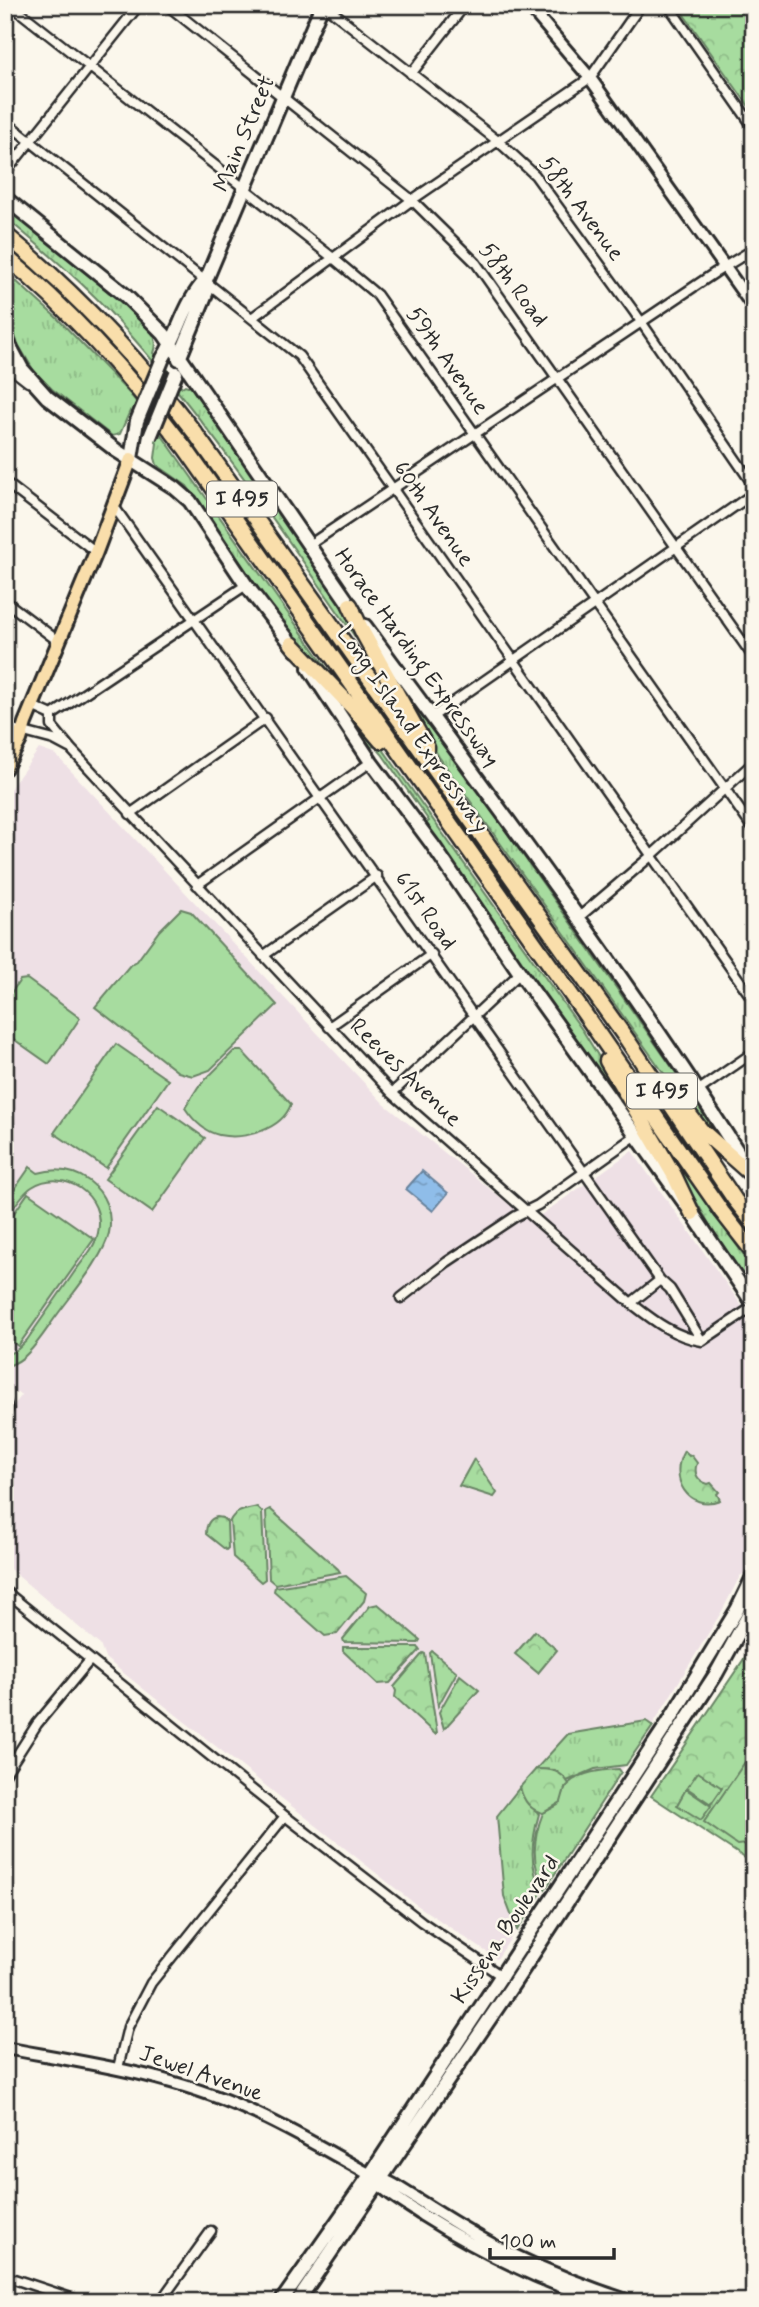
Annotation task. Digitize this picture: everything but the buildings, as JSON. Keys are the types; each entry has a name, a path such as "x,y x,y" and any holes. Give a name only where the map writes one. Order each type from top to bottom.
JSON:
{"highway":[{"name":"Long Island Expressway","path":"5,234 98,319 177,409 628,1041 754,1224"},
{"name":"Long Island Expressway","path":"5,256 96,342 170,428 722,1212 754,1253"},
{"path":"350,606 422,736 448,790"},
{"path":"292,644 346,700 436,804"},
{"path":"584,1013 607,1061 674,1175 692,1213"},
{"path":"628,1041 701,1129 754,1177"}],"main road":[{"name":"Main Street","path":"131,459 150,437 176,373 176,350 207,291 206,280 323,5"},
{"name":"Horace Harding Expressway","path":"5,198 135,303 176,350 350,606 578,918 699,1090 754,1177"},
{"path":"5,337 22,369 47,397 190,501 246,585 292,644 520,974 692,1213 754,1305"},
{"name":"Main Street","path":"5,768 18,747 21,732 114,505 131,459 137,421 163,358 176,350"},
{"name":"Main Street","path":"5,749 21,732"},
{"name":"Kissena Boulevard","path":"297,2302 377,2179 502,1976 688,1691 753,1578"},
{"name":"Kissena Boulevard","path":"281,2302 377,2179 514,1983 716,1674 754,1605"}],"street":[{"name":"59th Avenue","path":"12,5 377,295 754,830"},
{"path":"5,173 139,5"},
{"name":"58th Road","path":"167,5 412,200 476,263 754,658"},
{"name":"58th Avenue","path":"323,5 499,142 535,175 754,486"},
{"path":"411,74 465,5"},
{"path":"528,5 590,78 754,308"},
{"path":"253,317 412,200 590,78 641,5"},
{"path":"668,5 754,128"},
{"name":"60th Avenue","path":"5,121 299,356 754,1001"},
{"path":"309,545 754,249"},
{"path":"5,364 47,397"},
{"path":"5,482 96,552"},
{"path":"432,717 754,493"},
{"name":"61st Road","path":"114,505 660,1280 670,1289 702,1341"},
{"path":"32,706 52,715 246,585"},
{"path":"5,601 58,641"},
{"name":"Reeves Avenue","path":"52,715 52,726 71,750 392,1093 631,1303 670,1331 688,1339 702,1341"},
{"path":"130,814 266,718"},
{"name":"Reeves Avenue","path":"5,727 54,740 71,750"},
{"path":"197,885 372,762"},
{"path":"578,918 754,762"},
{"path":"263,956 377,876"},
{"path":"329,1027 432,954"},
{"path":"392,1093 520,974"},
{"path":"699,1090 754,1052"},
{"path":"401,1298 447,1262 527,1211 635,1136"},
{"path":"631,1303 660,1280"},
{"path":"702,1341 754,1305"},
{"path":"5,1416 6,1402"},
{"path":"5,1591 422,1922 514,1983"},
{"path":"5,1774 37,1724 90,1660"},
{"path":"118,2068 128,2027 152,1983 285,1815"},
{"name":"Jewel Avenue","path":"5,2048 118,2068 186,2085 244,2108 284,2127 506,2251 590,2288 633,2302"},
{"name":"Jewel Avenue","path":"377,2179 391,2195 476,2247 604,2302"},
{"path":"160,2302 211,2231"},
{"path":"5,2277 83,2302"}],"shaded area":[{"path":"39,749 56,755 384,1104 531,1222 632,1151 754,1323 754,1574 748,1571 740,1576 722,1611 658,1716 497,1959 414,1903 146,1691 105,1658 100,1645 5,1565 5,1416 22,1395 5,1387 5,796"}],"green space":[{"path":"677,5 754,5 754,113 750,108"},
{"path":"5,206 142,320 151,331 156,343 154,353 182,387 191,387 337,595 376,667 253,490 188,404 106,308 5,217"},
{"path":"5,271 58,319 130,394 341,688 293,638 187,486 157,465 157,443 130,411 120,434 112,436 52,389 34,371 19,346 5,310"},
{"path":"385,659 719,1134 716,1136 697,1120 439,757 383,660"},
{"path":"340,704 370,731 583,1031 640,1124 637,1126 424,825 429,821 382,754 375,746 371,747"},
{"path":"181,909 191,912 277,1005 210,1070 193,1076 178,1072 95,1007"},
{"path":"27,979 80,1018 49,1064 5,1033 5,1002 20,980"},
{"path":"116,1044 168,1080 106,1168 54,1133"},
{"path":"234,1051 242,1051 291,1104 286,1113 271,1127 240,1136 219,1135 200,1125 185,1108 198,1087"},
{"path":"158,1105 205,1138 152,1212 105,1179"},
{"path":"675,1160 754,1269 754,1290 719,1241 689,1189 687,1190 672,1163"},
{"path":"30,1167 38,1173 58,1170 71,1172 89,1181 103,1198 109,1211 110,1226 101,1253 40,1339 23,1358 5,1367 5,1356 27,1340 91,1249 98,1233 99,1219 89,1196 80,1188 57,1180 44,1182 28,1190 5,1220 5,1203"},
{"path":"28,1193 94,1239 18,1346 5,1337 5,1226"},
{"path":"684,1451 697,1463 699,1479 704,1483 711,1483 719,1492 717,1494 720,1500 699,1501 684,1490 678,1472"},
{"path":"474,1459 497,1493 494,1497 459,1486"},
{"path":"257,1507 262,1512 265,1579 261,1582 233,1557 230,1521 238,1513"},
{"path":"270,1509 340,1572 275,1584 269,1579 266,1511"},
{"path":"217,1517 227,1522 226,1550 206,1534 208,1523"},
{"path":"346,1576 366,1593 364,1601 337,1634 325,1636 274,1591 275,1587"},
{"path":"378,1604 420,1640 418,1643 344,1642 343,1639 370,1606"},
{"path":"535,1631 557,1650 538,1673 515,1654"},
{"path":"754,1644 754,1864 651,1796"},
{"path":"343,1647 418,1647 420,1650 390,1683 378,1684 343,1651"},
{"path":"432,1651 457,1672 438,1706 430,1653"},
{"path":"423,1653 437,1733 435,1734 395,1697 394,1687"},
{"path":"460,1675 479,1690 444,1729 439,1712"},
{"path":"646,1721 653,1726 626,1765 595,1769 567,1781 555,1770 536,1769 568,1734"},
{"path":"752,1761 754,1843 737,1845 704,1822 745,1762"},
{"path":"536,1769 555,1771 569,1784 561,1802 543,1813 527,1804 520,1787"},
{"path":"619,1769 621,1772 545,1889 535,1861 537,1832 543,1813 558,1805 573,1780 592,1772"},
{"path":"698,1772 722,1788 711,1804 687,1788"},
{"path":"520,1787 523,1796 539,1814 534,1834 533,1863 542,1892 517,1930 504,1896 497,1816"},
{"path":"686,1789 711,1806 701,1820 677,1805"}],"water":[{"path":"422,1171 448,1193 433,1211 406,1189"}]}
